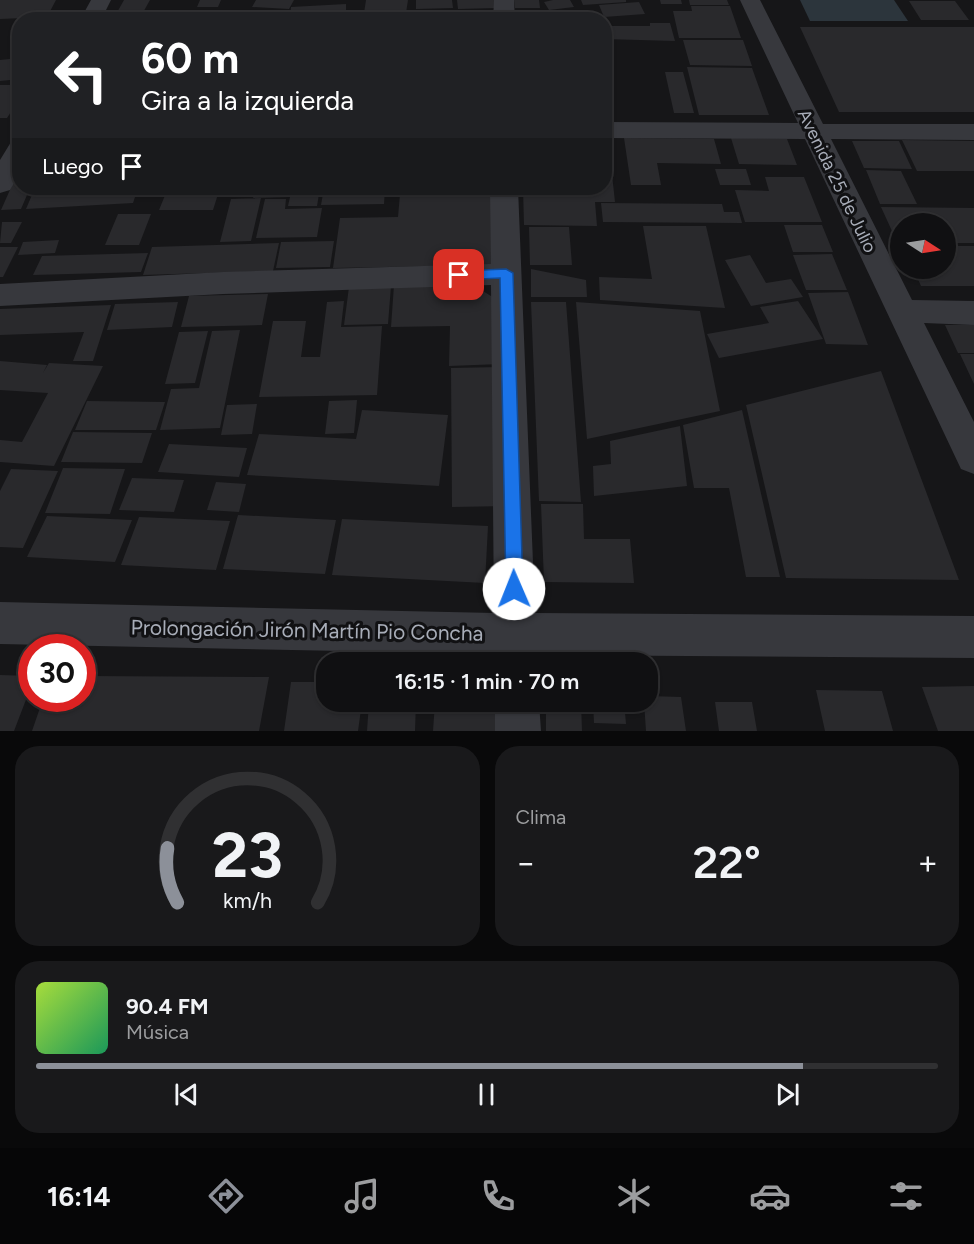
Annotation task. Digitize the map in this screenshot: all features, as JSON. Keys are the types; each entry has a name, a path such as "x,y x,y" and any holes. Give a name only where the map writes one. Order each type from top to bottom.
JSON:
{"street":[{"name":"Avenida 25 de Julio","path":"750,0 974,458"},
{"path":"612,130 812,129 974,132"},
{"path":"0,184 12,162"},
{"path":"504,195 516,649"},
{"path":"0,295 223,283 506,273"},
{"path":"902,311 974,313"},
{"name":"Prolongación Jirón Martín Pio Concha","path":"0,623 516,649 974,637"},
{"path":"517,712 518,731"}],"shaded area":[{"path":"800,0 894,0 908,21 810,21"}],"building":[{"path":"0,0 56,0 50,12 12,12 12,18 0,19"},
{"path":"124,0 150,0 143,12 117,12"},
{"path":"200,0 221,0 218,7 197,7"},
{"path":"256,0 294,0 289,9 252,7"},
{"path":"366,0 408,0 406,12 364,12"},
{"path":"416,0 452,0 453,8 416,9"},
{"path":"457,0 494,0 495,8 458,9"},
{"path":"514,0 539,0 540,8 515,8"},
{"path":"570,0 574,7 549,10 544,2"},
{"path":"581,0 626,0 626,2 583,5"},
{"path":"660,0 681,0 682,4 661,4"},
{"path":"689,0 727,0 729,5 690,5"},
{"path":"909,1 955,1 969,20 921,20"},
{"path":"639,2 645,14 612,16 612,12 602,12 599,5"},
{"path":"346,4 346,12 291,12 291,7"},
{"path":"691,6 730,6 741,38 679,38 673,11 692,11"},
{"path":"271,10 271,12 224,12"},
{"path":"515,10 546,10 546,12 515,12"},
{"path":"650,23 670,23 675,41 612,39 612,26 650,26"},
{"path":"800,27 974,27 974,112 839,112"},
{"path":"683,40 743,40 752,66 690,65"},
{"path":"12,59 12,80 0,81 0,60"},
{"path":"687,67 752,68 769,115 699,115"},
{"path":"665,72 683,72 694,113 674,113"},
{"path":"0,85 12,85 12,110 7,118 0,118"},
{"path":"624,138 714,139 721,164 657,163 661,185 631,185"},
{"path":"731,138 787,139 797,165 739,164"},
{"path":"902,140 974,141 974,171 917,171"},
{"path":"852,141 899,141 912,169 864,168"},
{"path":"715,169 746,169 751,185 720,185"},
{"path":"866,170 901,171 917,204 880,204"},
{"path":"612,174 615,202 595,202 597,226 524,225 523,195 612,195"},
{"path":"765,177 804,177 822,222 745,222 735,190 769,191"},
{"path":"12,185 12,195 27,195 21,209 1,210"},
{"path":"32,195 136,195 133,203 26,209"},
{"path":"165,195 218,195 213,210 159,210"},
{"path":"254,195 319,195 317,206 288,206 290,197 253,198"},
{"path":"323,195 385,195 384,204 321,205"},
{"path":"400,195 492,195 495,265 333,268 340,218 398,217"},
{"path":"261,198 251,241 220,242 231,199"},
{"path":"265,199 286,199 285,209 322,208 317,237 256,238"},
{"path":"601,203 722,204 724,212 739,212 742,223 603,222"},
{"path":"881,207 974,208 974,243 956,243 956,213 890,213 890,227"},
{"path":"118,214 151,214 139,245 105,245"},
{"path":"2,222 22,222 11,243 0,243"},
{"path":"784,225 822,225 833,252 793,252"},
{"path":"643,226 706,226 725,308 600,300 599,277 652,279"},
{"path":"529,227 569,227 572,265 530,265"},
{"path":"59,240 55,253 18,255 23,242"},
{"path":"334,241 330,267 276,268 281,242"},
{"path":"279,243 273,271 143,275 152,247"},
{"path":"956,246 974,246 974,286 921,286 918,279 956,279"},
{"path":"0,247 18,247 3,277 0,277"},
{"path":"148,253 141,272 33,275 42,256"},
{"path":"832,254 847,290 806,290 793,255"},
{"path":"750,255 766,283 791,279 803,297 751,306 725,260"},
{"path":"531,269 586,280 587,297 531,297"},
{"path":"470,283 499,301 501,364 449,366 450,326 391,327 394,285"},
{"path":"391,286 388,324 344,325 349,287"},
{"path":"848,292 868,345 826,344 808,293"},
{"path":"268,294 262,325 181,327 189,296"},
{"path":"344,301 341,327 382,326 377,395 259,397 273,321 306,321 301,357 320,357 327,302"},
{"path":"798,301 823,339 719,358 707,334 769,323 760,307"},
{"path":"178,302 172,327 107,330 115,304"},
{"path":"531,302 566,302 581,502 539,501"},
{"path":"576,302 700,311 720,411 587,439"},
{"path":"111,305 93,361 73,361 84,332 0,335 0,309"},
{"path":"945,325 974,325 974,353 958,353"},
{"path":"240,330 220,428 160,430 171,389 199,388 212,331"},
{"path":"208,331 195,383 165,384 179,332"},
{"path":"960,354 974,354 974,384"},
{"path":"0,361 47,365 43,373 49,363 103,366 54,466 0,462 0,440 22,442 48,393 0,390"},
{"path":"501,367 508,506 452,507 451,368"},
{"path":"881,371 959,580 786,578 746,405"},
{"path":"357,400 354,433 325,434 329,401"},
{"path":"87,401 165,402 156,430 75,430"},
{"path":"257,404 252,434 221,435 227,405"},
{"path":"362,410 448,415 439,486 247,475 259,434 356,439"},
{"path":"742,410 780,577 746,577 729,488 694,488 683,425"},
{"path":"680,426 687,486 594,496 593,466 611,464 610,441"},
{"path":"73,432 152,433 142,463 61,462"},
{"path":"169,444 247,448 239,477 158,472"},
{"path":"63,468 125,469 110,514 45,513"},
{"path":"11,469 58,471 23,548 0,547 0,491"},
{"path":"132,478 184,480 174,512 119,510"},
{"path":"216,482 246,484 239,512 207,510"},
{"path":"541,504 583,504 584,539 630,539 634,583 544,582"},
{"path":"238,515 336,520 325,574 223,569"},
{"path":"47,516 132,520 115,562 27,557"},
{"path":"139,517 230,521 216,570 121,565"},
{"path":"342,519 488,526 485,583 332,575"},
{"path":"0,675 18,676 18,712 21,712 14,731 0,731"},
{"path":"96,676 269,677 259,731 32,731 39,712 96,712"},
{"path":"291,682 316,682 316,712 361,712 358,731 284,731"},
{"path":"974,686 974,731 938,731 922,687"},
{"path":"816,690 882,691 893,731 825,731"},
{"path":"658,696 681,697 686,731 646,731 645,712 658,712"},
{"path":"715,702 752,702 757,731 719,731"},
{"path":"368,712 416,712 415,731 367,731"},
{"path":"434,712 501,712 500,731 433,731"},
{"path":"546,712 581,712 582,731 546,731"},
{"path":"593,712 625,712 626,724 594,723"}],"route":[{"path":"459,275 506,273 514,589"}]}
